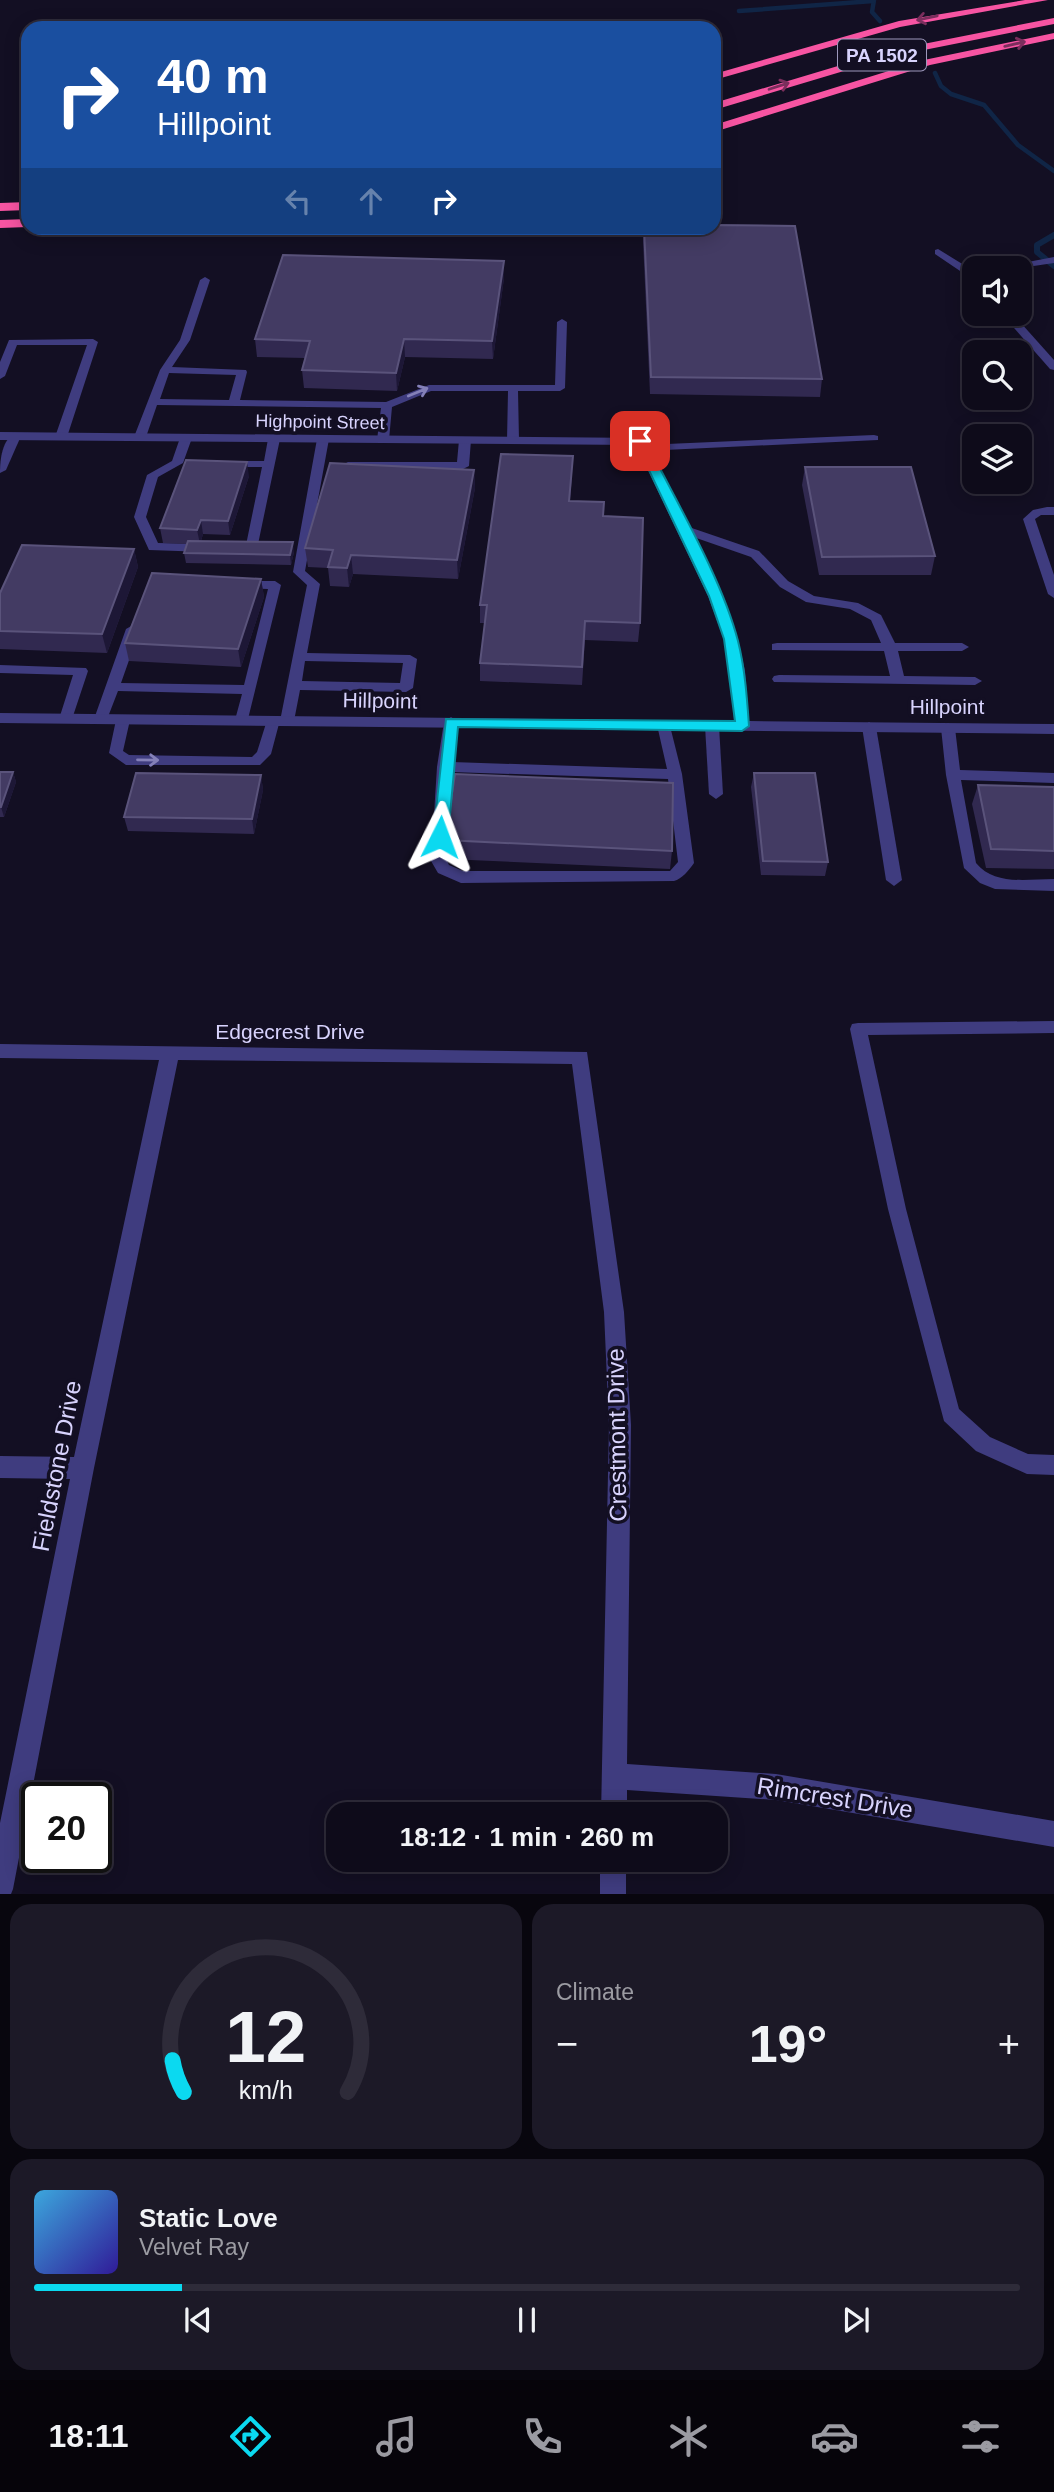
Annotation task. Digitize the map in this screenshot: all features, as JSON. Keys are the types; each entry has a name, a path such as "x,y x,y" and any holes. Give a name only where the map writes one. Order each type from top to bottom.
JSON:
{"highway":[{"path":"721,75 899,24 1043,0"},
{"name":"PA 1502","path":"826,60 933,32 1054,12"},
{"name":"PA 1502","path":"721,105 892,52 1054,21"},
{"path":"721,127 928,62 1054,36"},
{"name":"PA 1502","path":"721,93 814,63"},
{"path":"0,207 21,206"},
{"path":"0,224 21,223"}],"street":[{"name":"Highpoint Street","path":"0,436 513,440 642,445"},
{"path":"642,445 716,596 731,639 742,726"},
{"name":"Hillpoint","path":"0,718 1054,729"},
{"name":"Edgecrest Drive","path":"0,1051 580,1057"},
{"name":"Fieldstone Drive","path":"0,1889 83,1468 170,1053"},
{"name":"Crestmont Drive","path":"580,1057 614,1312 620,1425 614,1802"},
{"path":"0,1466 83,1468"},
{"name":"Rimcrest Drive","path":"614,1776 776,1787 1054,1834"},
{"path":"613,1872 613,1894"}],"lane":[{"path":"938,252 962,267"},
{"path":"1032,263 1054,260"},
{"path":"141,437 165,370 185,340 205,280"},
{"path":"153,401 387,405 429,388 560,388 562,322"},
{"path":"1018,326 1054,367"},
{"path":"0,376 13,342 93,342 61,437"},
{"path":"165,370 242,372 234,403"},
{"path":"513,388 513,440"},
{"path":"383,440 387,405"},
{"path":"0,470 15,436"},
{"path":"186,438 183,463 153,475 140,517 153,547 251,549 274,439"},
{"path":"642,445 874,438"},
{"path":"123,720 116,753 126,760 254,762 264,754 294,685 313,584 299,572 323,439"},
{"path":"318,464 463,466 465,440"},
{"path":"216,463 269,464"},
{"path":"1054,512 1042,511 1029,519 1054,594"},
{"path":"683,529 755,554 784,584 811,599 853,607 876,618 890,648 898,680"},
{"path":"225,584 275,585 242,720"},
{"path":"101,719 139,609"},
{"path":"777,647 962,647"},
{"path":"294,685 406,688 410,659 299,657"},
{"path":"0,669 81,671 66,719"},
{"path":"779,679 975,681"},
{"path":"113,687 250,690"},
{"path":"451,722 444,767 439,861 443,869 461,877 674,876 686,863 675,774 664,725"},
{"path":"712,726 716,794"},
{"path":"869,727 894,880"},
{"path":"948,728 953,775 969,864 974,873 986,881 1000,884 1054,885"},
{"path":"444,767 675,774"},
{"path":"953,775 1054,778"},
{"path":"1054,1027 858,1029 897,1209 951,1414 983,1444 1027,1464 1054,1465"}],"building":[{"path":"721,225 795,226 822,379 651,377 644,235 721,235"},
{"path":"283,255 504,261 492,341 404,339 396,373 302,370 310,341 255,339"},
{"path":"501,454 573,456 569,501 604,502 603,516 643,518 640,623 585,621 582,667 480,663 487,605 480,605"},
{"path":"186,460 247,462 228,521 201,520 197,530 160,528"},
{"path":"330,463 474,470 457,560 351,555 347,568 328,567 333,550 305,548"},
{"path":"805,467 911,467 935,556 822,557"},
{"path":"188,541 293,542 290,555 184,553"},
{"path":"22,545 134,549 102,634 0,631 0,593"},
{"path":"152,573 261,579 238,649 125,643"},
{"path":"0,772 13,772 1,807 0,807"},
{"path":"136,773 261,775 252,819 124,817"},
{"path":"754,773 815,773 828,862 763,861"},
{"path":"455,774 673,783 672,851 445,840"},
{"path":"978,785 1054,787 1054,851 991,849"}],"waterway":[{"path":"874,0 872,12 880,21"},
{"path":"739,11 873,1"},
{"path":"935,73 941,86 951,94 984,105 1018,145 1054,171"},
{"path":"1054,235 1037,245 1037,252 1054,266"}],"route":[{"path":"440,837 444,767 451,722 742,726 731,639 716,596 640,441"}]}
